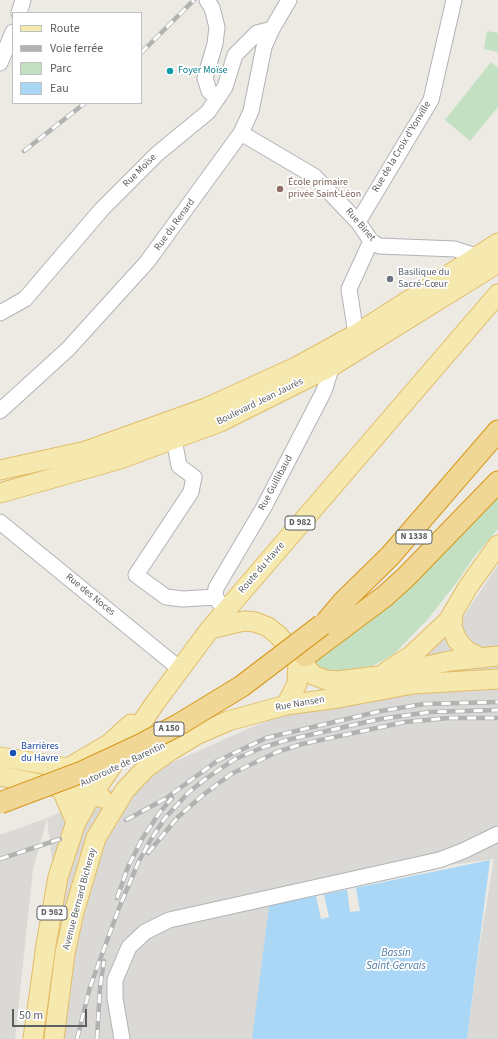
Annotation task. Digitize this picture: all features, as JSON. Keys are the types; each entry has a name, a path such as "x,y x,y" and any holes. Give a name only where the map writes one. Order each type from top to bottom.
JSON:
{"highway":[{"name":"A 150","path":"329,625 343,602 390,556 498,431"},
{"name":"N 1338","path":"329,625 385,569 466,479 498,450"},
{"name":"A 150","path":"329,625 375,596 476,489 498,468"},
{"path":"329,625 385,596 406,577 498,482"},
{"name":"Autoroute de Barentin","path":"0,817 90,782 155,752 259,692 302,658 329,625"},
{"name":"Autoroute de Barentin","path":"0,803 82,772 140,745 178,725 242,686 329,625"}],"main road":[{"name":"Boulevard Jean Jaurès","path":"0,494 120,459 174,440 220,422 332,366 360,341 476,256 498,243"},
{"name":"Boulevard Jean Jaurès","path":"0,470 86,451 206,408 296,367 360,341 498,262"},
{"name":"Route du Havre","path":"97,786 155,703 210,629 220,604 498,294"},
{"path":"338,698 412,655 446,623 453,614 477,573 498,545"},
{"path":"453,614 452,627 457,640 467,651 490,657"},
{"name":"Rue Nansen","path":"210,629 244,621 254,622 268,627 302,658 312,674 326,680 338,681 378,676 450,661 490,657"},
{"path":"286,705 297,684 302,658"},
{"name":"Rue Nansen","path":"120,798 146,768 198,734 228,721 286,705 338,698 412,684 498,679"},
{"path":"68,768 109,744 155,703"},
{"path":"0,757 68,768 120,798"},
{"path":"0,776 61,788 97,786"},
{"name":"D 982","path":"33,1039 46,945 58,877 76,822 97,786"},
{"path":"61,788 76,822"},
{"name":"Avenue Bernard Bicheray","path":"54,1039 65,953 74,912 96,838 120,798"}],"street":[{"path":"19,12 24,0"},
{"path":"207,0 212,8 217,27 216,44 205,78 209,91 218,98"},
{"name":"Rue du Renard","path":"0,411 68,349 147,262 242,134 251,111 264,47 288,0"},
{"name":"Rue de la Croix d'Yonville","path":"358,222 430,100 454,0"},
{"name":"Rue Moïse","path":"0,313 25,299 102,209 157,154 208,112 225,87 235,55 257,33 272,29"},
{"path":"0,63 12,34"},
{"name":"Rue Binet","path":"242,134 314,176 358,222 371,241 378,246 455,249 476,256"},
{"path":"360,341 349,289 371,241"},
{"name":"Rue Guillibaud","path":"220,604 216,588 264,507 324,391 332,366"},
{"path":"174,440 179,466 194,477 191,492 136,575 166,597 220,604"},
{"name":"Rue des Noces","path":"0,522 180,669"},
{"path":"122,1039 114,998 115,980 129,947 145,932 169,920 439,860 463,851 498,834"}],"shaded area":[{"path":"498,565 498,1039 467,1039 481,936 494,859 274,889 253,1039 41,1039 55,883 47,819 33,869 15,1039 0,1039 0,835 47,818 417,654 459,623"}],"green space":[{"path":"487,31 498,33 498,52 484,49"},
{"path":"491,62 498,68 498,107 470,141 445,120"},
{"path":"498,491 498,529 474,557 454,586 427,620 395,653 369,668 338,673 311,665 363,627 409,584"}],"water":[{"name":"Bassin Saint-Gervais","path":"490,860 467,1039 252,1039 270,899 316,896"}],"pier":[{"path":"356,888 360,911 350,912 347,889"},
{"path":"324,894 329,917 321,919 316,896"}],"railway":[{"path":"142,52 194,0"},
{"path":"24,151 84,104"},
{"path":"126,820 165,799 217,761 266,738 381,711 424,704 498,702"},
{"path":"77,1039 90,987 119,908 139,861 165,818 188,793 204,780 235,759 264,747 287,740 380,719 430,712 498,710"},
{"path":"148,853 178,817 203,795 231,774 277,752 302,744 405,722 449,718 498,718"},
{"path":"117,898 128,867 142,839 160,812 172,798"},
{"path":"0,859 60,839"},
{"path":"97,1039 100,988 104,961"}],"place":[{"name":"Foyer Moïse","path":"170,71"},
{"name":"École primaire privée Saint-Léon","path":"280,189"},
{"name":"Basilique du Sacré-Cœur","path":"390,279"},
{"name":"Barrières du Havre","path":"13,753"}]}
